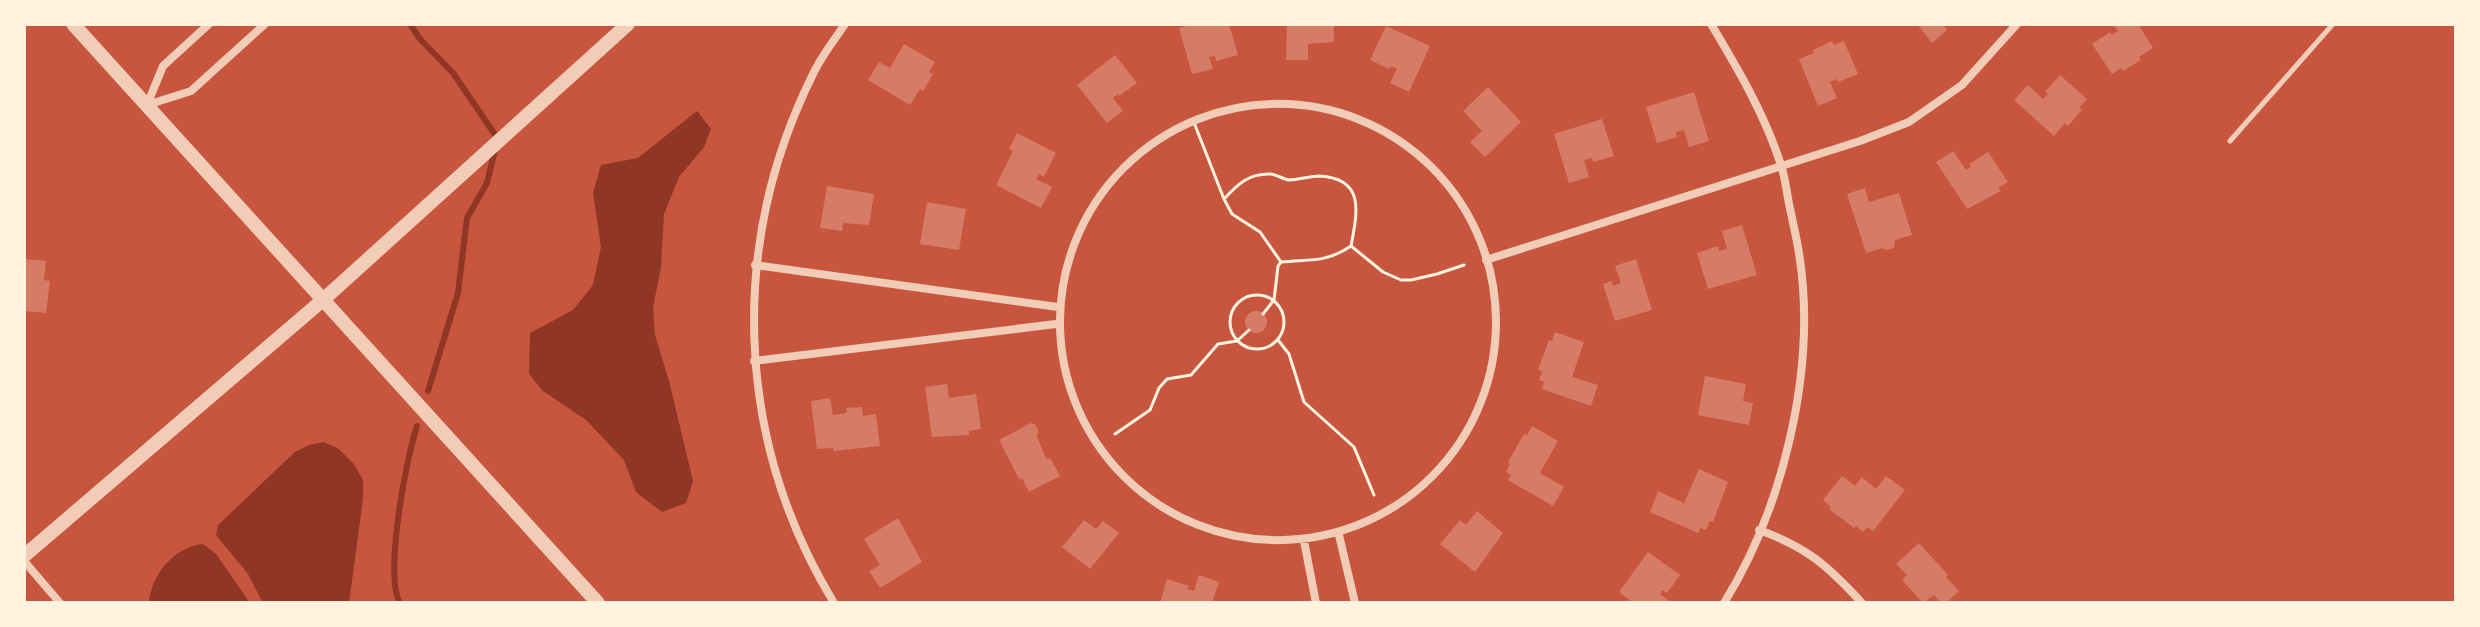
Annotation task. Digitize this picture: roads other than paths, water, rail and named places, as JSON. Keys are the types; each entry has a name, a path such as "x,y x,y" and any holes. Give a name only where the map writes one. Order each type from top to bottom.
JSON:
{"street":[{"path":"73,24 598,603"},
{"path":"147,105 163,66 209,24"},
{"path":"147,105 191,91 265,24"},
{"path":"60,603 24,558 324,299 628,24"},
{"path":"834,603 817,574 789,509 766,437 754,361 753,314 755,265 761,228 783,143 816,68 845,24"},
{"path":"1711,24 1750,88 1781,166 1800,262 1804,337 1794,424 1769,509 1749,560 1724,603"},
{"path":"1486,260 1860,141 1909,122 1962,85 2017,24"},
{"path":"1256,104 1306,105 1354,117 1399,140 1437,173 1466,214 1486,260 1497,306 1496,338 1492,369 1473,424 1444,465 1414,495 1384,515 1339,535 1304,541 1264,542 1183,517 1148,496 1117,468 1092,436 1074,399 1056,324 1070,251 1091,206 1122,167 1161,135 1206,114 1256,104"},
{"path":"755,265 1058,307"},
{"path":"754,361 1056,324"},
{"path":"1759,530 1792,542 1824,564 1862,603"},
{"path":"1339,535 1355,603"},
{"path":"1304,541 1316,603"}],"lane":[{"path":"2230,141 2333,24"}],"waterway":[{"path":"410,24 453,73 498,139"},
{"path":"428,391 458,293 467,218 487,183 495,150"},
{"path":"400,603 394,568 395,543 407,464 417,426"}]}
